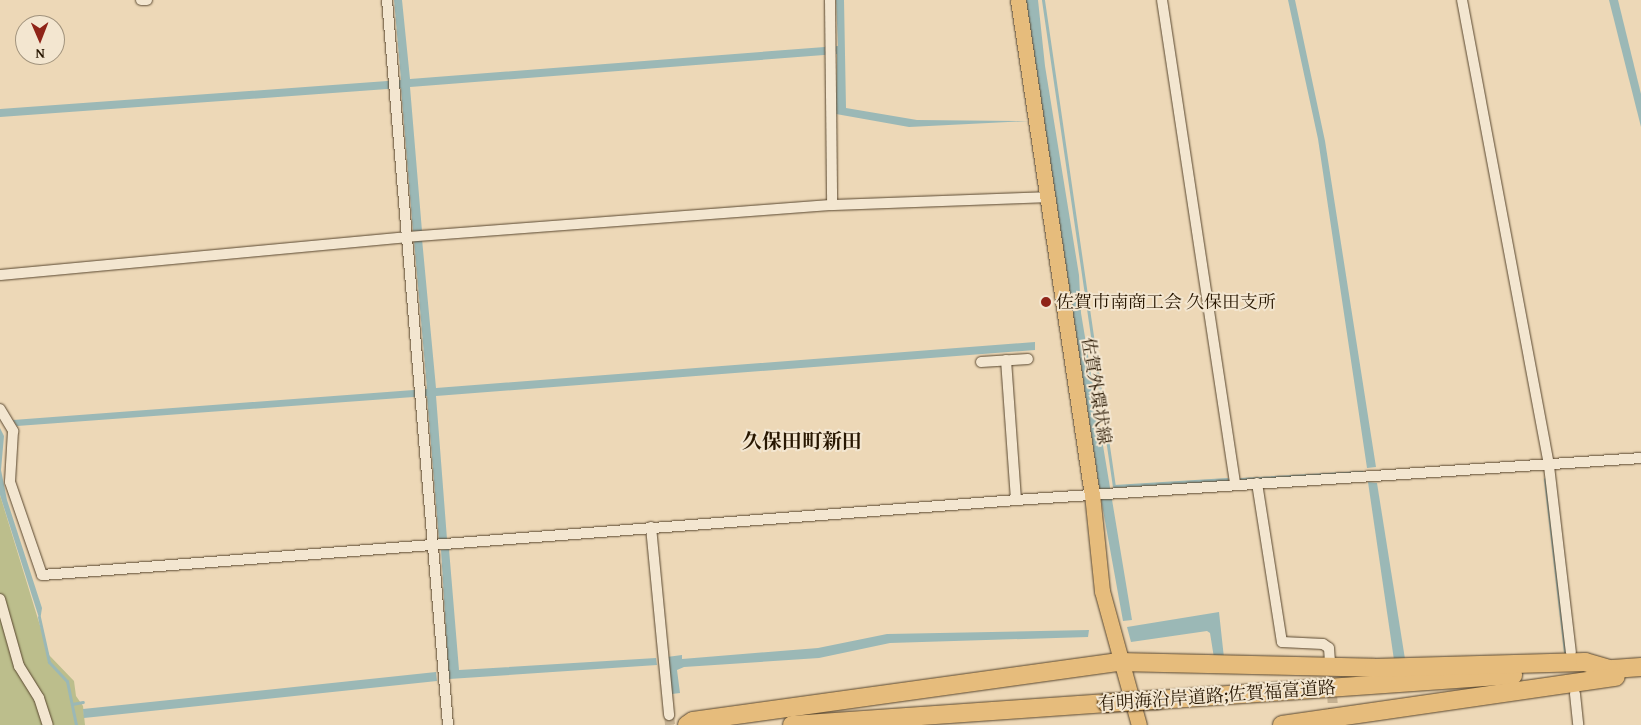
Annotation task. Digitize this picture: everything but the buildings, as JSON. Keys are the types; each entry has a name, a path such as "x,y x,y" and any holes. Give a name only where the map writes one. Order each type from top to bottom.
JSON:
{"highway":[{"path":"687,725 693,721 1119,662 1374,668 1585,662 1609,669"},
{"name":"有明海沿岸道路;佐賀福富道路","path":"792,725 1641,667"},
{"path":"1282,725 1564,682 1641,675"}],"main road":[{"name":"佐賀外環状線","path":"1018,0 1046,197 1095,494 1102,591 1119,662 1138,725"}],"street":[{"path":"141,0 147,0"},
{"path":"387,0 448,725"},
{"path":"830,0 832,205"},
{"path":"1162,0 1235,484"},
{"path":"1462,0 1549,466 1571,652"},
{"path":"0,275 408,237 832,205 1046,197"},
{"path":"981,362 1028,359"},
{"path":"1006,360 1016,500"},
{"path":"0,409 13,431 10,482 42,575 1095,494 1549,466 1641,458"},
{"path":"1258,483 1282,642 1323,644 1329,648 1330,663"},
{"path":"651,527 669,715"},
{"path":"0,599 19,666 39,698 48,725"},
{"path":"1575,694 1578,725"}],"green space":[{"path":"0,495 49,655 74,681 76,696 83,706 85,725 0,725"}],"water":[{"path":"394,0 402,0 410,79 838,46 836,0 844,0 846,108 917,120 1029,121 909,127 836,114 837,54 410,87 422,231 413,231 401,88 0,117 0,109 401,80"},
{"path":"1026,0 1038,0 1045,66 1079,275 1081,313 1132,620 1123,621 1101,499"},
{"path":"1288,0 1295,0 1325,141 1376,467 1367,468 1318,139"},
{"path":"1609,0 1618,0 1641,94 1641,127"},
{"path":"422,239 436,388 1035,342 1035,350 436,396 447,539 439,540 427,396 17,426 13,420 427,389 414,240"},
{"path":"0,428 4,436 1,470 7,500 42,608 40,621 0,495"},
{"path":"1368,482 1377,483 1405,659 1394,660"},
{"path":"449,549 459,670 656,658 657,665 449,679 441,550"},
{"path":"1219,612 1224,658 1214,658 1210,633 1207,631 1131,642 1127,627"},
{"path":"1089,630 1088,637 890,643 819,658 684,667 677,670 680,693 672,694 667,657 682,655 682,659 818,648 887,634"},
{"path":"436,672 437,681 84,718 83,709"}],"waterway":[{"path":"1043,0 1114,486 1227,479"},
{"path":"1240,479 1362,472"},
{"path":"1545,479 1565,652"},
{"path":"39,617 49,662 67,681 76,725"},
{"path":"72,704 83,702"}],"tunnel":[{"path":"1330,663 1334,723"},
{"path":"669,715 670,725"}],"place":[{"name":"佐賀市南商工会 久保田支所","path":"1046,302"}],"district":[{"name":"久保田町新田","path":"802,440"}]}
